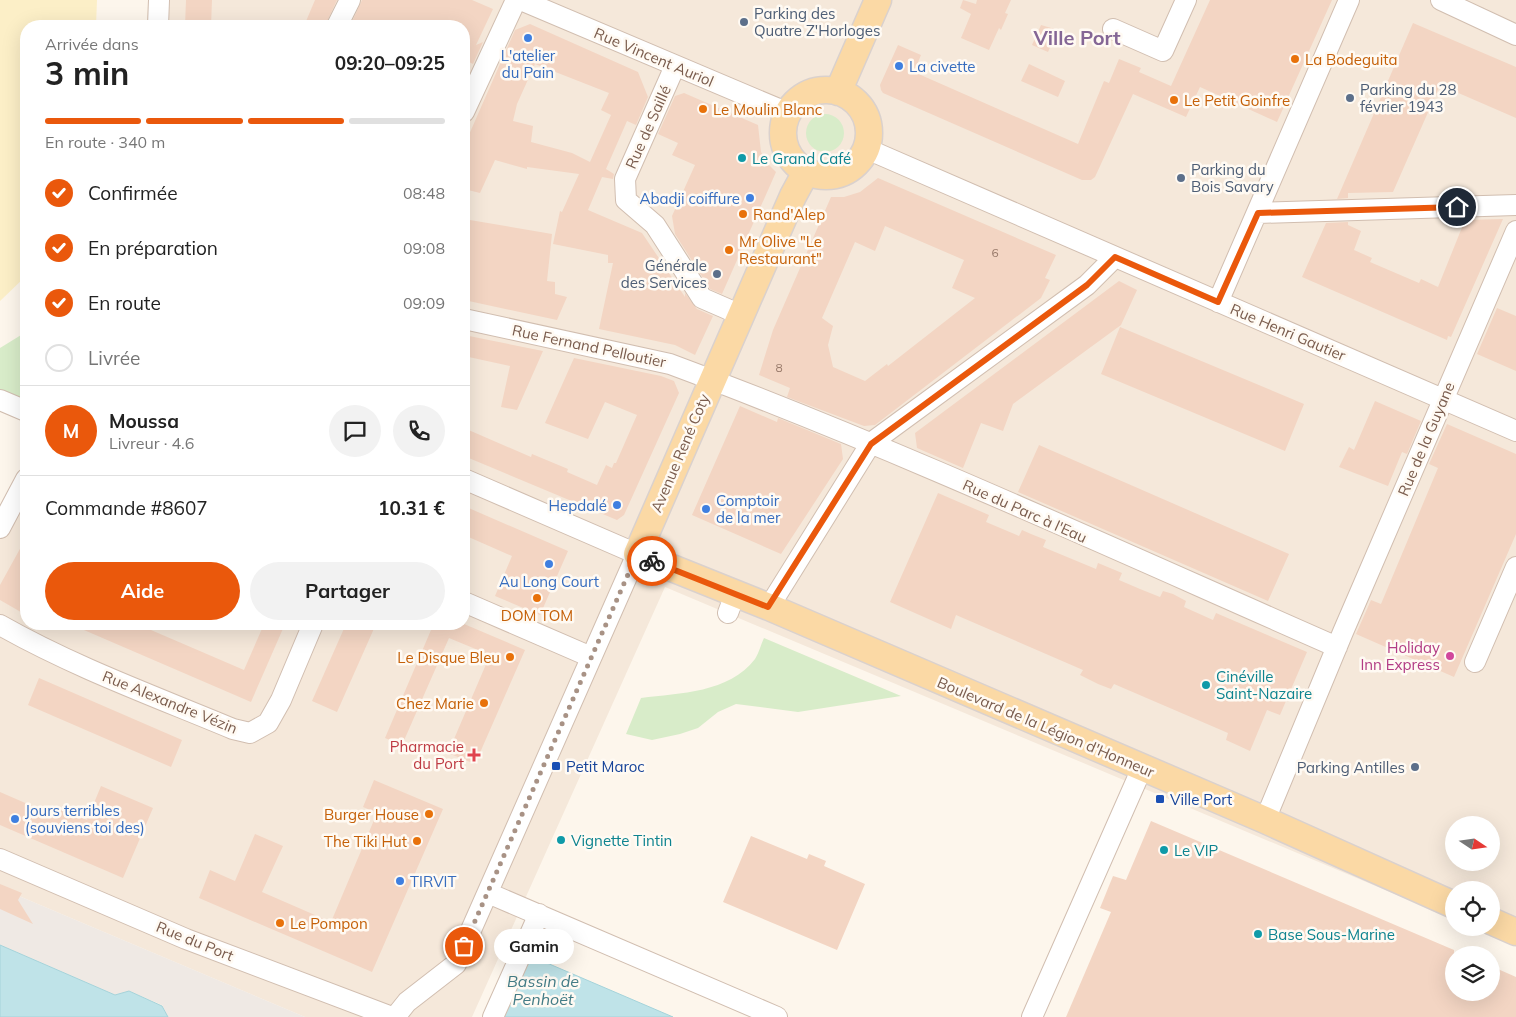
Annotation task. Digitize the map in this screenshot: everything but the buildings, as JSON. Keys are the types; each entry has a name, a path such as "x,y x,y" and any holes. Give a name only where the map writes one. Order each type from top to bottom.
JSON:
{"main road":[{"path":"838,92 878,0"},
{"path":"824,90 838,92 854,100 865,114 869,137 866,149 859,161 841,173 820,176 806,172 795,164 788,153 784,140 784,126 788,113 797,101 810,94 824,90"},
{"name":"Avenue René Coty","path":"637,554 712,379 793,196 806,172"},
{"name":"Boulevard de la Légion d'Honneur","path":"637,554 732,603 768,607 1265,820 1445,901"},
{"path":"1500,925 1516,932"}],"street":[{"path":"158,20 159,0"},
{"path":"340,20 350,0"},
{"path":"470,99 516,0"},
{"name":"Rue Vincent Auriol","path":"521,0 788,113"},
{"path":"1113,29 1163,51 1186,0"},
{"path":"1218,302 1349,0"},
{"path":"1441,0 1516,34"},
{"name":"Rue de Saillé","path":"675,66 625,179 626,200 654,225 702,298 741,315"},
{"name":"Rue Henri Gautier","path":"866,149 1516,431"},
{"path":"1258,213 1516,205"},
{"name":"Rue de la Guyane","path":"1265,820 1337,647 1516,231"},
{"path":"768,607 871,444 1087,285 1115,257"},
{"name":"Rue Fernand Pelloutier","path":"470,320 670,364 712,379"},
{"name":"Rue du Parc à l'Eau","path":"712,379 871,444 1337,647"},
{"path":"0,400 20,408"},
{"path":"470,482 637,554"},
{"path":"0,528 20,491"},
{"name":"Avenue René Coty","path":"394,1017 407,1002 456,964 637,554"},
{"path":"1475,662 1516,567"},
{"path":"470,605 591,657"},
{"name":"Rue Alexandre Vézin","path":"0,625 43,650 70,662 232,729 250,733 268,723 281,700 310,630"},
{"path":"1032,1017 1142,768"},
{"name":"Rue du Port","path":"0,859 186,939 394,1017"},
{"path":"488,892 777,1017"},
{"path":"493,1017 539,914"}],"shaded area":[{"path":"148,0 1516,0 1516,945 1494,936 1500,936 1500,881 1445,881 1445,915 665,587 472,1017 305,1017 0,888 0,511 20,476 20,630 470,630 470,20 147,20"},
{"path":"0,888 305,1017 168,1017 162,1005 129,991 115,995 0,945"}],"green space":[{"path":"825,114 839,119 844,133 839,147 825,152 811,147 806,133 811,119"},
{"path":"20,336 20,404 0,393 0,348"},
{"path":"764,638 901,696 798,712 736,704 718,712 698,728 680,734 652,740 626,734 641,698 703,689 732,679 755,659"}],"sand":[{"path":"0,0 97,0 96,20 20,20 20,282 0,301"}],"water":[{"path":"0,945 115,995 129,991 162,1006 168,1017 0,1017"},
{"name":"Bassin de Penhoët","path":"533,957 673,1017 502,1017 527,959"}],"way so far":[{"path":"464,946 619,591 637,554 652,561"}],"place":[{"name":"Parking des Quatre Z'Horloges","path":"744,22"},
{"name":"L'atelier du Pain","path":"528,38"},
{"name":"La Bodeguita","path":"1295,59"},
{"name":"La civette","path":"899,66"},
{"name":"Parking du 28 février 1943","path":"1350,98"},
{"name":"Le Petit Goinfre","path":"1174,100"},
{"name":"Le Moulin Blanc","path":"703,109"},
{"name":"Le Grand Café","path":"742,158"},
{"name":"Parking du Bois Savary","path":"1181,178"},
{"name":"Abadji coiffure","path":"750,198"},
{"name":"Rand'Alep","path":"743,214"},
{"name":"Mr Olive \"Le Restaurant\"","path":"729,250"},
{"name":"Générale des Services","path":"717,274"},
{"name":"Hepdalé","path":"617,505"},
{"name":"Comptoir de la mer","path":"706,509"},
{"name":"Au Long Court","path":"549,564"},
{"name":"DOM TOM","path":"537,598"},
{"name":"Holiday Inn Express","path":"1450,656"},
{"name":"Le Disque Bleu","path":"510,657"},
{"name":"Cinéville Saint-Nazaire","path":"1206,685"},
{"name":"Chez Marie","path":"484,703"},
{"name":"Pharmacie du Port","path":"474,755"},
{"name":"Petit Maroc","path":"556,766"},
{"name":"Parking Antilles","path":"1415,767"},
{"name":"Ville Port","path":"1160,799"},
{"name":"Burger House","path":"429,814"},
{"name":"Jours terribles (souviens toi des)","path":"15,819"},
{"name":"Vignette Tintin","path":"561,840"},
{"name":"The Tiki Hut","path":"417,841"},
{"name":"Le VIP","path":"1164,850"},
{"name":"TIRVIT","path":"400,881"},
{"name":"Le Pompon","path":"280,923"},
{"name":"Base Sous-Marine","path":"1258,934"},
{"name":"Gamin","path":"464,946"}],"district":[{"name":"Ville Port","path":"1077,37"}],"route":[{"path":"652,561 768,607 871,444 1087,285 1115,257 1218,302 1258,213 1457,207"}]}
